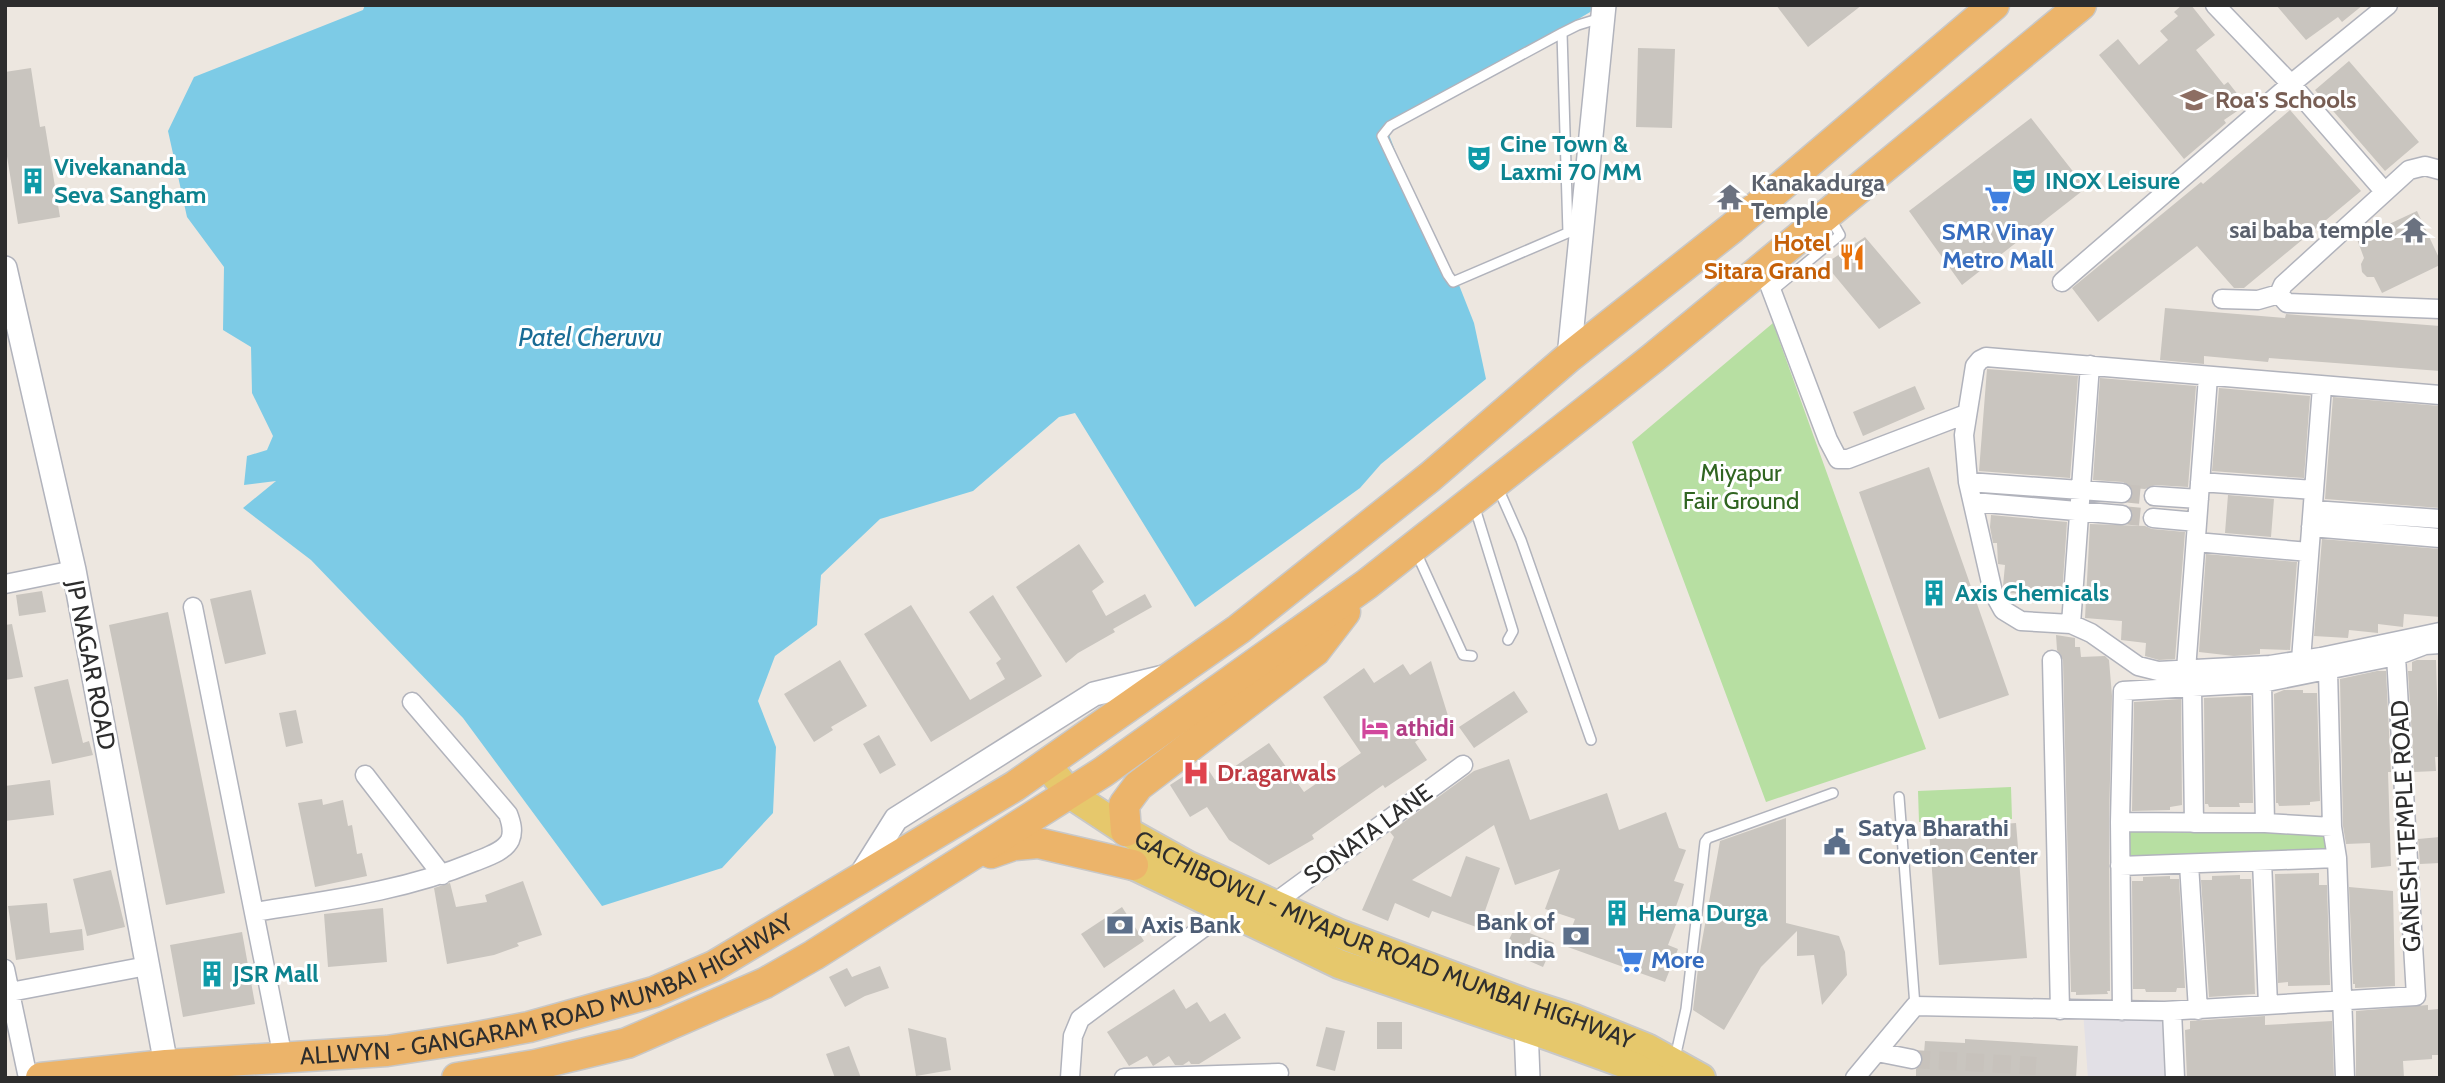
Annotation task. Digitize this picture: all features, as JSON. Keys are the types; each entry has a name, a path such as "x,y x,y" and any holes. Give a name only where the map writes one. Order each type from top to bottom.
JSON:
{"highway":[{"name":"ALLWYN - GANGARAM ROAD MUMBAI HIGHWAY","path":"41,1078 166,1065 387,1051 472,1038 529,1027 654,992 715,966 1015,786 1239,629 1412,491 1569,358 1732,228 1994,5"},
{"path":"1126,831 1124,805 1138,786 1315,651 1367,584 1472,500 1767,280 1828,214 2081,5"},
{"name":"ALLWYN - GANGARAM ROAD MUMBAI HIGHWAY","path":"457,1078 555,1065 627,1043 765,983 1070,794 1146,743 1367,584"},
{"path":"962,862 1014,845 1038,843 1133,865"}],"main road":[{"name":"GACHIBOWLI - MIYAPUR ROAD MUMBAI HIGHWAY","path":"1047,765 1070,794 1126,831 1187,865 1340,934 1647,1048 1651,1072 1701,1078"},
{"path":"1015,786 1037,814"},
{"path":"1133,865 1339,964 1651,1072"}],"street":[{"path":"2215,5 2291,84 2384,191"},
{"path":"2062,282 2291,84 2388,5"},
{"path":"1569,358 1575,230 1603,12"},
{"path":"2279,294 2283,285 2409,170 2424,166 2440,170"},
{"name":"JP NAGAR ROAD","path":"5,268 18,347 74,570 166,1065"},
{"path":"1767,280 1832,450 1838,458 1849,459 1966,414"},
{"path":"2222,299 2258,300 2279,294"},
{"path":"2279,294 2287,303 2440,309"},
{"path":"2440,396 1986,358 1975,366 1964,435 1968,482 1993,592 2003,610 2021,621 2071,624 2091,634 2138,666 2158,671 2270,665 2440,632"},
{"path":"2071,624 2090,365"},
{"path":"2186,670 2208,377"},
{"path":"2301,660 2322,387"},
{"path":"1968,482 2122,494"},
{"path":"2154,496 2199,491 2314,491"},
{"path":"1973,502 2122,515"},
{"path":"2153,518 2197,522"},
{"path":"2312,518 2440,519"},
{"path":"2312,518 2440,538"},
{"path":"2196,542 2309,552"},
{"path":"5,584 74,570"},
{"path":"193,607 283,1058"},
{"path":"2122,1011 2120,822 2123,691 2262,683 2328,671 2396,656 2417,647 2440,644"},
{"name":"GANESH TEMPLE ROAD","path":"2342,1000 2416,996 2396,656"},
{"path":"2052,660 2060,1010"},
{"path":"2328,671 2332,827 2337,858 2345,1078"},
{"path":"856,883 896,819 1094,694 1172,675"},
{"path":"2262,683 2264,823"},
{"path":"2192,688 2194,823"},
{"path":"256,912 390,890 442,875 499,851 510,840 512,825 508,814 412,702"},
{"name":"SONATA LANE","path":"1273,904 1463,765"},
{"path":"366,775 442,875"},
{"path":"2120,822 2264,823 2332,827"},
{"path":"2120,866 2337,858"},
{"path":"2262,861 2268,1005"},
{"path":"2189,864 2198,1010"},
{"path":"1070,1078 1073,1036 1080,1018 1227,910"},
{"path":"8,992 147,966"},
{"path":"5,969 28,1078"},
{"path":"1855,1078 1915,1006 2172,1011 2342,1000"},
{"path":"2172,1011 2175,1078"},
{"path":"1526,1028 1528,1078"},
{"path":"1877,1052 1912,1059"},
{"path":"1124,1078 1279,1073"}],"lane":[{"path":"1562,33 1575,230 1453,282 1382,136 1390,126 1562,33 1603,12"},
{"path":"1496,483 1521,540 1591,740"},
{"path":"1472,500 1513,631 1508,640"},
{"path":"1414,547 1463,655 1472,656"},
{"path":"1651,1072 1686,1009 1705,842 1708,838 1833,793"},
{"path":"1899,796 1915,1006"}],"shaded area":[{"path":"2083,1010 2165,1011 2167,1078 2088,1078"}],"green space":[{"name":"Miyapur Fair Ground","path":"1773,323 1926,749 1766,802 1632,442"},
{"path":"2011,787 2012,819 1919,822 1918,791"},
{"path":"2120,822 2332,827 2337,858 2120,866"}],"water":[{"name":"Patel Cheruvu","path":"365,5 1602,5 1388,132 1422,221 1459,285 1474,323 1486,379 1381,464 1360,488 1195,607 1075,413 1059,417 973,491 880,519 821,575 817,625 775,656 758,701 776,747 773,813 722,868 602,906 463,718 311,560 243,508 276,481 244,485 247,456 267,450 273,436 252,393 251,347 223,330 224,267 187,217 168,131 194,77 363,10"}],"building":[{"path":"1776,5 1862,5 1808,47"},
{"path":"2182,5 2191,5 2215,35 2196,50 2224,85 2228,82 2246,105 2224,120 2226,123 2184,159 2099,55 2118,39 2139,65 2168,40 2160,31 2178,16 2174,12"},
{"path":"2276,5 2363,5 2342,22 2338,17 2306,40"},
{"path":"1638,48 1675,49 1672,128 1636,127"},
{"path":"2349,61 2419,142 2385,171 2315,90"},
{"name":"Vivekananda Seva Sangham","path":"31,68 40,127 45,126 60,217 18,224 5,144 5,72"},
{"path":"2290,110 2361,191 2244,288 2234,288 2197,246 2098,322 2072,288 2201,182 2203,184"},
{"name":"SMR Vinay Metro Mall","path":"2031,118 2086,188 1962,285 1909,211"},
{"path":"2417,211 2440,265 2382,293 2374,277 2367,277 2362,272 2361,264 2364,258 2357,239"},
{"path":"1865,237 1921,303 1879,329 1825,264"},
{"path":"2165,308 2285,318 2286,314 2440,326 2440,371 2269,358 2268,362 2204,356 2204,364 2160,360"},
{"path":"1987,369 2078,376 2070,478 1979,471"},
{"path":"2100,378 2196,386 2188,487 2155,485 2145,489 2132,488 2123,482 2093,480"},
{"path":"1915,386 1925,409 1863,436 1853,412"},
{"path":"2219,388 2310,396 2304,478 2212,471"},
{"path":"2333,397 2440,406 2440,508 2325,499"},
{"name":"Axis Chemicals","path":"1929,467 2009,695 1939,719 1859,492"},
{"path":"2228,495 2274,499 2271,537 2225,533"},
{"path":"1991,515 2067,522 2062,596 2007,593 2003,586 2005,565 1998,564 1997,543 1993,543"},
{"path":"2090,524 2145,526 2185,532 2175,659 2159,660 2145,656 2146,643 2121,640 2122,621 2085,618"},
{"path":"2322,539 2440,549 2440,617 2404,614 2403,627 2378,624 2378,633 2349,630 2348,638 2314,636"},
{"path":"1079,544 1104,582 1092,591 1106,616 1145,594 1152,607 1113,629 1115,632 1066,663 1016,587"},
{"path":"2206,554 2297,562 2290,650 2260,649 2260,654 2234,656 2199,652"},
{"path":"251,590 266,654 225,664 210,599"},
{"path":"42,591 46,612 19,616 16,595"},
{"path":"993,595 1042,676 931,742 864,634 911,605 970,700 1005,679 996,663 1001,659 969,612"},
{"path":"168,612 225,893 166,905 109,625"},
{"path":"12,624 23,677 5,680 5,625"},
{"path":"2056,635 2075,638 2075,647 2080,647 2081,657 2105,656 2109,660 2112,696 2108,994 2076,995 2076,992 2071,992 2063,660 2057,650"},
{"path":"840,660 867,706 831,727 833,730 814,742 784,694"},
{"path":"2436,660 2439,757 2435,757 2436,771 2414,772 2408,671 2412,671 2412,662"},
{"path":"1431,661 1449,719 1415,742 1427,760 1385,788 1383,785 1312,835 1314,839 1269,865 1229,840 1207,807 1190,817 1170,785 1204,763 1215,780 1269,743 1304,792 1361,753 1323,697 1364,668 1374,683 1403,664 1410,675"},
{"path":"2386,671 2391,772 2388,772 2391,866 2371,868 2370,843 2346,844 2343,826 2340,679"},
{"path":"68,679 83,743 89,741 93,755 52,764 34,687"},
{"path":"2284,690 2317,693 2320,801 2310,802 2310,805 2279,806 2276,803 2274,694"},
{"path":"1514,691 1528,712 1474,748 1459,727"},
{"path":"2251,696 2253,803 2239,803 2240,807 2209,807 2205,804 2204,698"},
{"path":"2181,699 2182,805 2170,807 2170,810 2132,811 2134,702"},
{"path":"296,710 303,743 286,747 279,713"},
{"path":"879,735 896,765 880,774 863,744"},
{"path":"1509,759 1530,820 1607,793 1619,830 1666,812 1679,848 1686,850 1674,881 1684,884 1674,912 1680,914 1668,945 1678,949 1665,982 1565,946 1575,919 1545,909 1560,869 1515,885 1494,825 1412,880 1451,897 1466,856 1500,868 1479,928 1432,911 1429,918 1395,903 1388,921 1362,910 1394,837 1390,832 1474,771"},
{"path":"50,780 54,815 5,821 5,786"},
{"path":"322,799 323,805 343,800 348,826 352,825 357,854 362,853 367,876 315,887 298,803"},
{"path":"1786,818 1786,923 1839,936 1845,952 1847,975 1822,1005 1814,955 1797,956 1797,931 1761,967 1724,1030 1693,1010 1700,952 1720,841"},
{"path":"2016,823 2027,958 1939,965 1929,830"},
{"path":"2440,837 2440,863 2420,864 2418,839"},
{"path":"111,870 125,927 87,936 73,879"},
{"path":"2319,873 2319,885 2327,885 2330,985 2288,986 2288,982 2278,983 2275,874"},
{"path":"2240,875 2240,879 2251,879 2255,994 2209,997 2201,880 2212,880 2212,876"},
{"path":"2170,876 2170,879 2179,879 2185,988 2177,988 2176,992 2133,989 2132,881 2143,881 2143,877"},
{"path":"523,881 542,935 517,943 519,946 494,955 447,964 434,888 450,883 456,907 487,902 485,895"},
{"path":"2349,887 2393,891 2395,986 2355,988 2353,984"},
{"path":"47,903 50,933 82,929 84,950 16,960 8,906"},
{"path":"1122,907 1144,941 1104,968 1081,934"},
{"path":"383,908 387,962 328,967 324,914"},
{"path":"1515,927 1554,943 1543,967 1504,950"},
{"name":"JSR Mall","path":"242,932 255,1004 183,1017 170,945"},
{"path":"880,966 889,988 865,996 845,1007 829,977 847,968 852,977"},
{"path":"1174,989 1186,1009 1197,1002 1210,1022 1225,1013 1241,1038 1199,1064 1191,1064 1189,1061 1183,1065 1175,1065 1169,1056 1153,1066 1147,1056 1129,1066 1107,1032"},
{"path":"2428,1005 2428,1010 2438,1009 2440,1055 2432,1055 2432,1059 2403,1061 2404,1078 2356,1078 2356,1011"},
{"path":"2265,1016 2265,1025 2332,1021 2334,1078 2187,1078 2185,1030 2190,1029 2190,1021"},
{"path":"1377,1022 1402,1022 1402,1049 1377,1049"},
{"path":"1326,1027 1345,1031 1335,1071 1316,1066"},
{"path":"908,1028 946,1038 951,1070 916,1076"},
{"path":"1965,1039 2078,1046 2076,1078 1916,1077 1916,1069 1923,1062 1921,1052 1924,1053 1925,1041 1965,1043"},
{"path":"849,1046 861,1078 835,1078 826,1054"}],"tunnel":[{"path":"2122,493 2154,496"},
{"path":"2122,515 2153,518"},
{"path":"1912,1059 2036,1066"}],"place":[{"name":"Roa's Schools","path":"2194,100"},
{"name":"Cine Town & Laxmi 70 MM","path":"1479,158"},
{"name":"Vivekananda Seva Sangham","path":"33,181"},
{"name":"INOX Leisure","path":"2024,181"},
{"name":"Kanakadurga Temple","path":"1730,197"},
{"name":"SMR Vinay Metro Mall","path":"1998,199"},
{"name":"sai baba temple","path":"2414,230"},
{"name":"Hotel Sitara Grand","path":"1852,257"},
{"name":"Axis Chemicals","path":"1934,593"},
{"name":"athidi","path":"1375,728"},
{"name":"Dr.agarwals","path":"1196,773"},
{"name":"Satya Bharathi Convetion Center","path":"1837,842"},
{"name":"Hema Durga","path":"1617,913"},
{"name":"Axis Bank","path":"1120,925"},
{"name":"Bank of India","path":"1576,936"},
{"name":"More","path":"1630,960"},
{"name":"JSR Mall","path":"212,974"}]}
